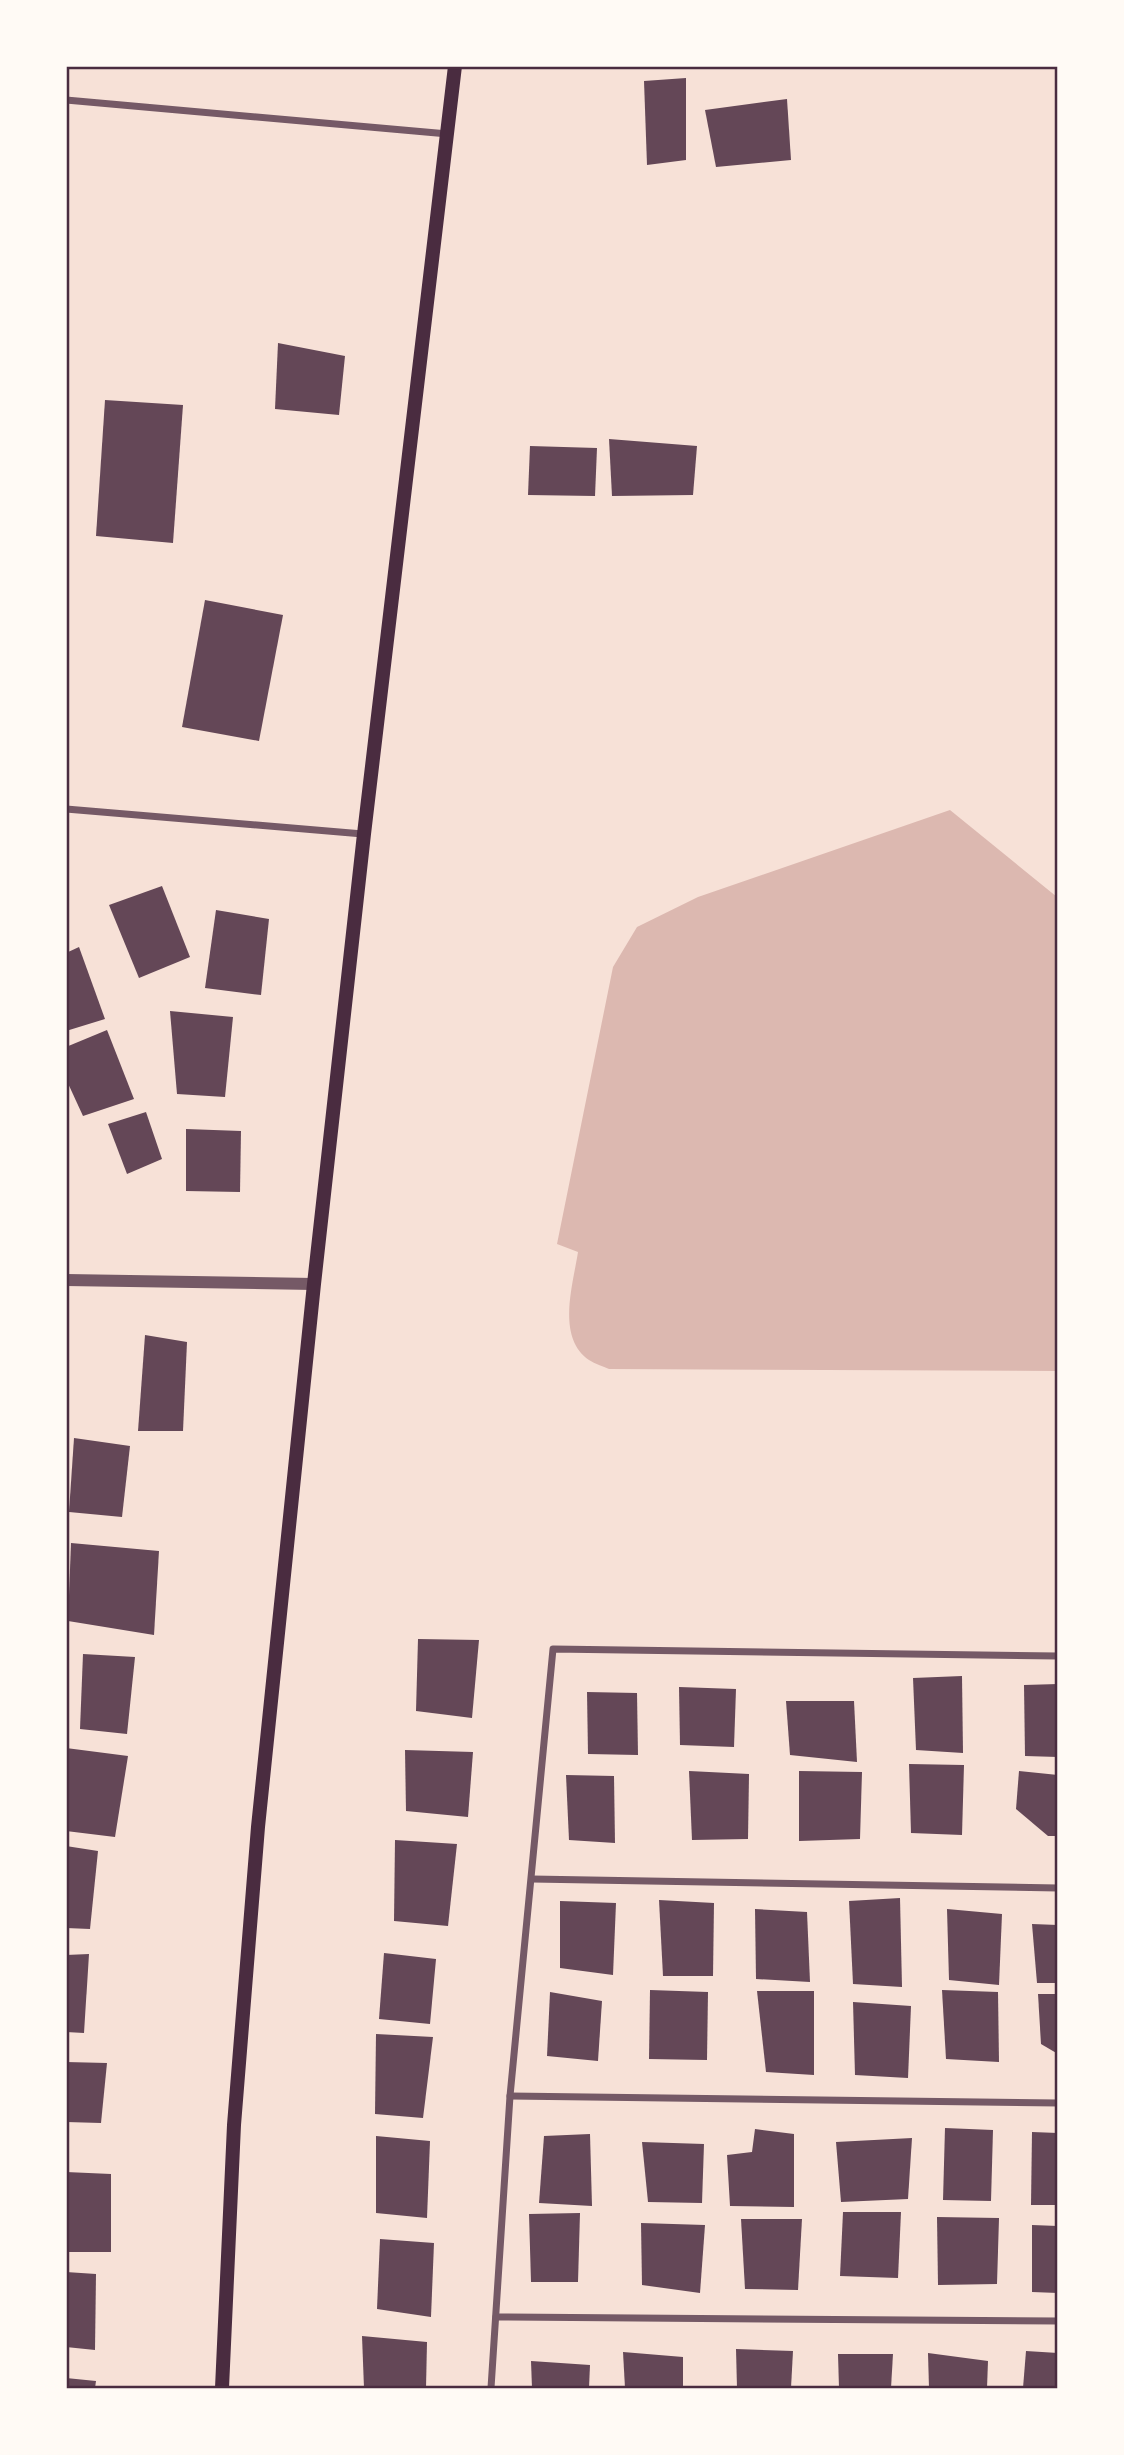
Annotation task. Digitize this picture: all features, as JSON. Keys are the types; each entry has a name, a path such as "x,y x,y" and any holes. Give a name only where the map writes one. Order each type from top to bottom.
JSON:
{"main road":[{"path":"222,2389 234,2125 258,1827 364,834 455,66"}],"street":[{"path":"66,100 449,134"},
{"path":"66,809 364,834"},
{"path":"66,1280 314,1284"},
{"path":"491,2389 510,2096 553,1649 1058,1656"},
{"path":"532,1879 1058,1888"},
{"path":"510,2096 1058,2103"},
{"path":"496,2317 1058,2321"}],"shaded area":[{"path":"950,810 1057,897 1057,1371 609,1369 589,1360 579,1350 570,1324 569,1310 578,1252 557,1244 613,967 637,927 698,897"}],"building":[{"path":"686,78 686,160 647,165 644,81"},
{"path":"787,99 791,160 716,167 705,110"},
{"path":"278,343 345,356 339,415 275,409"},
{"path":"105,400 183,405 173,543 96,536"},
{"path":"609,439 697,446 693,495 612,496"},
{"path":"530,446 597,448 595,496 528,495"},
{"path":"205,600 283,615 259,741 182,727"},
{"path":"162,886 190,957 139,978 109,905"},
{"path":"216,910 269,919 261,995 205,988"},
{"path":"79,947 105,1019 66,1031 66,953"},
{"path":"170,1011 233,1017 225,1097 177,1094"},
{"path":"107,1030 134,1099 83,1116 66,1079 66,1047"},
{"path":"146,1112 162,1159 127,1174 108,1124"},
{"path":"186,1129 241,1131 240,1192 186,1191"},
{"path":"145,1335 187,1342 183,1431 138,1431"},
{"path":"74,1438 130,1446 122,1517 69,1512"},
{"path":"71,1543 159,1551 154,1635 68,1621"},
{"path":"418,1639 479,1640 472,1718 416,1711"},
{"path":"83,1654 135,1657 127,1734 80,1729"},
{"path":"962,1676 963,1753 916,1750 913,1678"},
{"path":"1058,1684 1058,1757 1025,1756 1024,1685"},
{"path":"679,1687 736,1689 734,1747 680,1745"},
{"path":"587,1692 637,1693 638,1755 588,1754"},
{"path":"786,1701 854,1701 857,1762 790,1755"},
{"path":"66,1748 128,1756 115,1837 66,1831"},
{"path":"405,1750 473,1752 468,1817 406,1811"},
{"path":"909,1764 964,1765 962,1835 911,1833"},
{"path":"689,1771 749,1774 748,1839 692,1840"},
{"path":"799,1771 862,1772 860,1839 799,1841"},
{"path":"1019,1771 1058,1775 1058,1836 1048,1836 1016,1809"},
{"path":"566,1775 614,1776 615,1843 569,1840"},
{"path":"395,1840 457,1844 448,1926 394,1921"},
{"path":"66,1846 98,1851 90,1929 66,1928"},
{"path":"900,1898 902,1987 853,1984 849,1901"},
{"path":"659,1900 714,1903 713,1976 663,1976"},
{"path":"560,1901 616,1903 613,1975 560,1968"},
{"path":"755,1909 807,1912 810,1982 756,1979"},
{"path":"947,1909 1002,1914 999,1985 949,1980"},
{"path":"1032,1924 1058,1925 1058,1983 1037,1983"},
{"path":"384,1953 436,1959 430,2024 379,2019"},
{"path":"89,1954 84,2033 66,2032 66,1955"},
{"path":"650,1990 708,1992 707,2060 649,2059"},
{"path":"942,1990 998,1992 999,2062 946,2059"},
{"path":"757,1991 814,1991 814,2075 766,2072"},
{"path":"550,1992 602,2001 598,2061 547,2056"},
{"path":"1038,1994 1058,1994 1058,2054 1041,2044"},
{"path":"853,2002 911,2006 908,2078 855,2075"},
{"path":"376,2034 433,2037 423,2118 375,2114"},
{"path":"66,2062 107,2063 101,2123 66,2122"},
{"path":"945,2128 993,2130 991,2201 943,2200"},
{"path":"755,2129 794,2134 794,2207 730,2206 727,2155 752,2152"},
{"path":"1032,2132 1058,2133 1058,2205 1031,2205"},
{"path":"590,2134 592,2206 539,2203 544,2136"},
{"path":"376,2136 430,2141 427,2218 376,2213"},
{"path":"912,2138 908,2199 841,2202 836,2142"},
{"path":"642,2142 704,2144 702,2203 648,2202"},
{"path":"66,2172 111,2174 111,2252 66,2252"},
{"path":"843,2212 901,2212 898,2278 840,2276"},
{"path":"580,2213 578,2282 531,2282 529,2214"},
{"path":"937,2217 999,2218 997,2284 938,2285"},
{"path":"741,2219 802,2219 798,2290 745,2289"},
{"path":"641,2223 705,2225 700,2293 642,2285"},
{"path":"1032,2225 1058,2226 1058,2293 1032,2292"},
{"path":"380,2239 434,2243 431,2317 377,2309"},
{"path":"66,2272 96,2274 95,2350 66,2347"},
{"path":"362,2336 427,2342 426,2388 364,2388"},
{"path":"736,2349 793,2351 791,2388 737,2388"},
{"path":"1026,2351 1058,2353 1058,2388 1023,2388"},
{"path":"623,2352 683,2357 683,2388 625,2388"},
{"path":"928,2353 988,2361 987,2388 929,2388"},
{"path":"838,2354 893,2354 891,2388 839,2388"},
{"path":"531,2361 590,2365 589,2388 532,2388"},
{"path":"66,2378 96,2381 95,2388 66,2388"}]}
